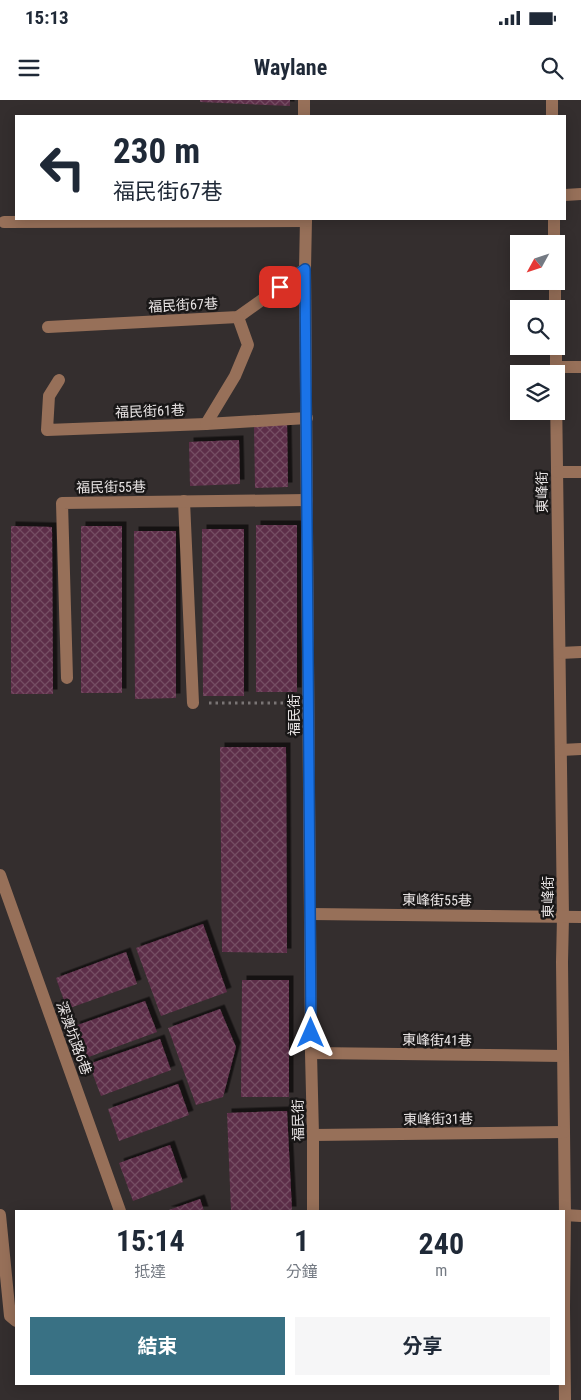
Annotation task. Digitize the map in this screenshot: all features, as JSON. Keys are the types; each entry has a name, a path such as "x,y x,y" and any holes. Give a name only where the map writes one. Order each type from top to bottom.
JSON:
{"street":[{"path":"304,100 304,115"},
{"path":"552,100 552,115"},
{"path":"566,195 581,194"},
{"path":"4,222 306,220"},
{"name":"福民街","path":"306,220 313,1210"},
{"path":"554,220 554,235"},
{"path":"206,424 235,376 248,346 238,317 305,269"},
{"name":"福民街67巷","path":"48,327 238,317"},
{"path":"565,369 581,366"},
{"name":"福民街61巷","path":"59,380 49,396 47,430 307,418"},
{"name":"東峰街","path":"556,420 564,917 562,962 565,1210"},
{"path":"557,472 581,472"},
{"name":"福民街55巷","path":"67,678 62,502 307,500"},
{"path":"184,501 193,703"},
{"path":"560,652 581,652"},
{"path":"561,750 581,750"},
{"name":"深澳坑路6巷","path":"0,875 120,1210"},
{"name":"東峰街55巷","path":"310,914 581,917"},
{"name":"東峰街41巷","path":"312,1053 563,1056"},
{"name":"東峰街31巷","path":"313,1135 564,1132"},
{"path":"0,1215 10,1316 15,1320"},
{"path":"565,1215 581,1216"},
{"name":"東峰街","path":"565,1385 565,1400"}],"path":[{"path":"193,703 309,703"}],"building":[{"path":"200,100 290,100 290,106 200,102"},
{"path":"254,423 287,423 288,487 255,488"},
{"path":"239,440 240,484 190,486 189,442"},
{"path":"256,525 297,525 297,692 256,692"},
{"path":"11,526 52,527 53,694 11,694"},
{"path":"81,526 122,526 122,693 81,693"},
{"path":"202,529 244,529 244,696 203,696"},
{"path":"134,531 176,531 176,698 135,699"},
{"path":"220,747 286,747 287,953 222,952"},
{"path":"203,924 227,992 161,1016 136,948"},
{"path":"126,952 137,984 67,1009 56,978"},
{"path":"242,980 289,980 289,1097 241,1097"},
{"path":"145,1001 157,1032 86,1058 75,1026"},
{"path":"220,1009 236,1047 223,1097 196,1105 168,1028"},
{"path":"160,1039 171,1070 101,1096 89,1064"},
{"path":"178,1084 189,1115 119,1141 108,1109"},
{"path":"287,1111 292,1210 231,1210 227,1113"},
{"path":"170,1145 183,1182 133,1201 119,1163"},
{"path":"200,1199 204,1210 169,1210"}],"route":[{"path":"280,287 305,269 311,1033"}]}
